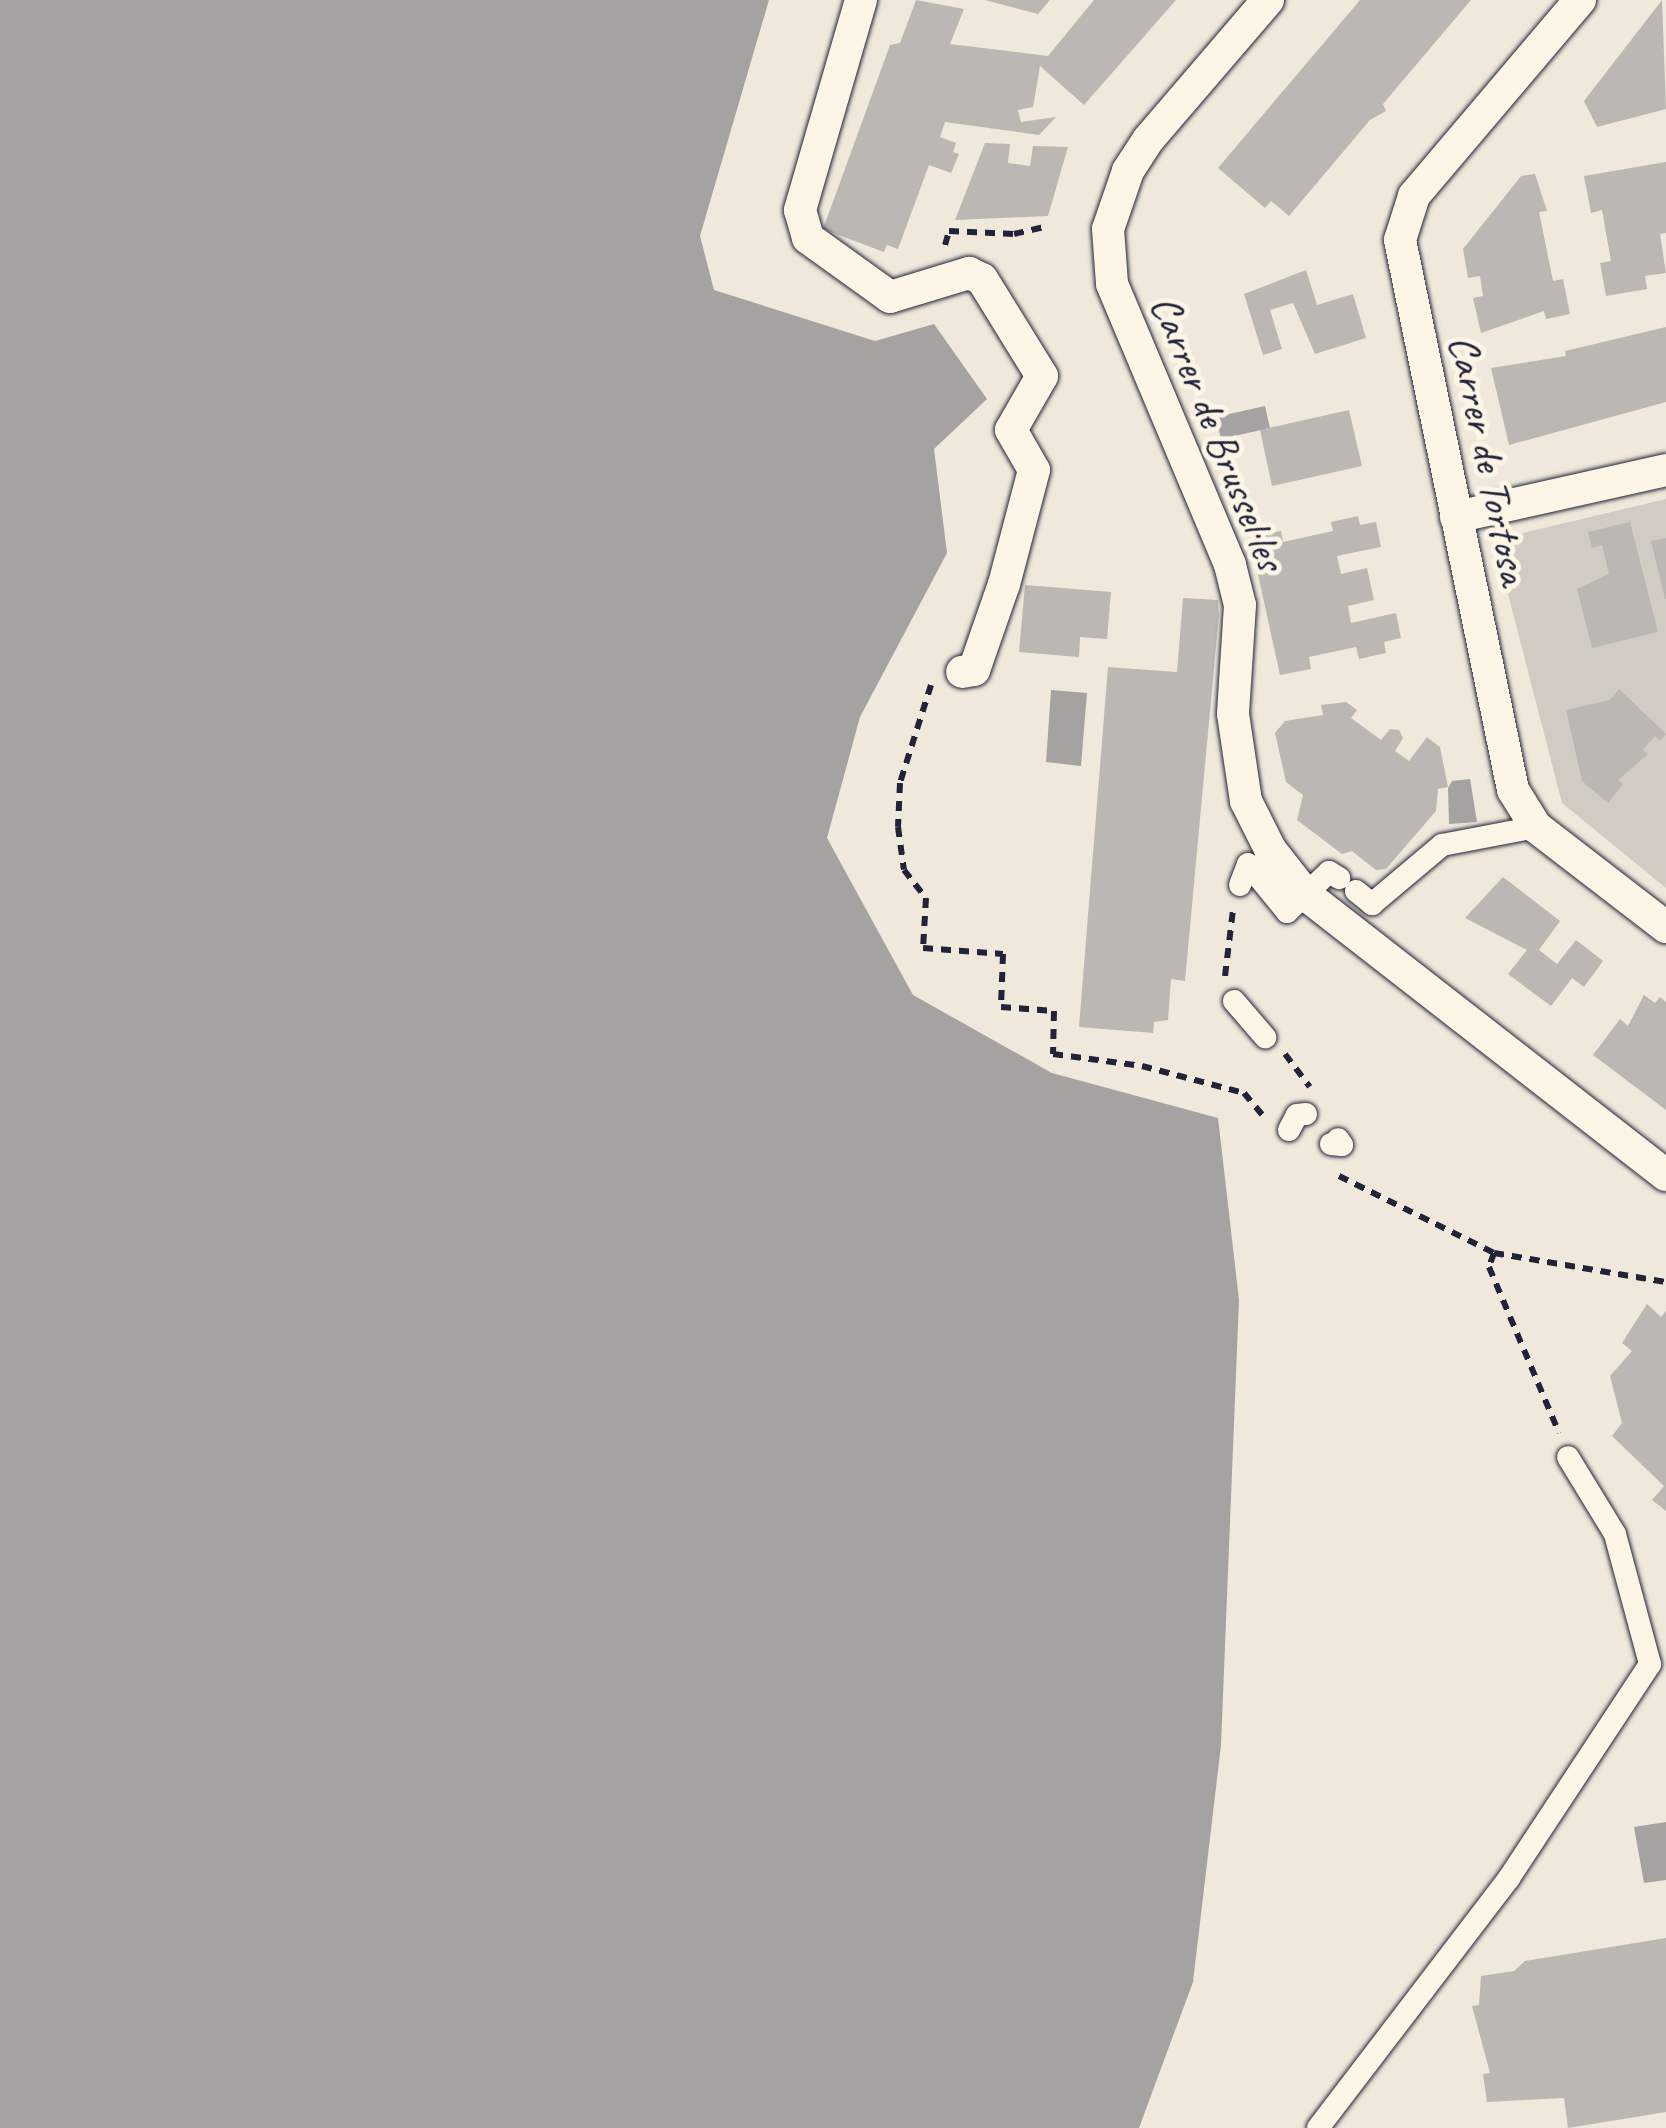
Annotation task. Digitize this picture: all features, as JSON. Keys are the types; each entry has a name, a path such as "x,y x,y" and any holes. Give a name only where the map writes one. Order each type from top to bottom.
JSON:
{"street":[{"path":"861,0 800,210 808,238 890,297 969,273 982,279 1042,376 1011,430 1034,470 1004,584 974,670 962,672"},
{"name":"Carrer de Brussel·les","path":"1268,0 1128,171 1108,229 1112,284 1230,565 1240,605 1234,714 1246,802 1270,850 1306,895 1666,1174"},
{"name":"Carrer de Tortosa","path":"1580,0 1414,196 1400,240 1513,790 1536,827 1666,927"},
{"path":"1456,518 1666,470"},
{"path":"1240,884 1248,864 1288,912 1329,872 1372,904 1442,846 1536,827"},
{"path":"1234,1001 1265,1036"},
{"path":"1318,2128 1509,1878 1650,1664 1615,1534 1568,1457"}],"path":[{"path":"972,229 1014,234 1044,227"},
{"path":"962,672 937,666 900,783 904,870 926,898 923,948 1003,954 1001,1007 1054,1011 1053,1054 1142,1066 1244,1093 1290,1125"},
{"path":"1225,940 1231,918"},
{"path":"1330,1172 1494,1253 1666,1282"},
{"path":"1494,1253 1489,1266 1568,1457"}],"shaded area":[{"path":"0,0 769,0 700,236 714,290 875,341 934,324 987,399 934,449 947,553 860,717 827,838 913,995 1052,1073 1218,1118 1239,1300 1221,1745 1193,1982 1139,2128 0,2128"},
{"path":"1265,406 1270,428 1221,439 1216,417"},
{"path":"1666,499 1666,888 1562,803 1494,540"},
{"path":"1051,690 1087,693 1081,766 1046,762"},
{"path":"1470,779 1477,822 1449,824 1448,788 1452,781"},
{"path":"1666,1822 1666,1880 1644,1883 1634,1827"}],"building":[{"path":"916,0 964,9 950,44 1048,56 1094,0 1176,0 1084,105 1040,66 1033,107 1018,110 1021,122 1056,117 1039,135 945,122 940,137 956,143 953,152 959,154 951,173 929,165 898,249 887,245 884,252 823,229 890,45 900,43"},
{"path":"985,0 1050,0 1038,14"},
{"path":"1360,0 1471,0 1383,104 1386,111 1370,120 1289,216 1271,201 1265,208 1218,168"},
{"path":"1662,0 1666,109 1597,127 1584,101"},
{"path":"985,143 1010,144 1008,163 1030,166 1033,146 1068,147 1048,216 955,220"},
{"path":"1666,162 1666,233 1660,234 1666,273 1645,276 1647,289 1606,296 1600,263 1611,261 1602,210 1591,213 1584,176"},
{"path":"1535,174 1547,211 1539,212 1553,281 1563,279 1570,314 1546,319 1544,311 1481,333 1473,298 1483,296 1480,276 1468,278 1463,249 1521,176"},
{"path":"1306,270 1317,305 1353,294 1366,338 1315,354 1293,303 1270,310 1282,349 1263,355 1244,294"},
{"path":"1666,327 1666,402 1509,445 1491,368 1566,356 1565,351"},
{"path":"1349,410 1362,466 1272,486 1260,430"},
{"path":"1358,516 1360,525 1376,522 1381,547 1337,556 1341,574 1367,568 1374,600 1348,606 1351,623 1396,613 1401,638 1384,642 1386,653 1359,659 1356,647 1309,657 1311,669 1280,675 1250,538 1281,531 1283,542 1333,531 1331,522"},
{"path":"1630,522 1658,632 1592,648 1577,589 1609,574 1602,545 1592,548 1588,532"},
{"path":"1666,538 1666,599 1665,599 1651,541"},
{"path":"1025,585 1111,592 1107,639 1080,637 1079,657 1019,652"},
{"path":"1183,598 1218,600 1219,614 1185,981 1171,979 1168,1020 1154,1022 1153,1033 1079,1027 1108,667 1177,672"},
{"path":"1619,689 1666,734 1660,741 1655,736 1643,750 1648,754 1618,780 1623,784 1608,803 1582,781 1566,710 1610,700"},
{"path":"1346,702 1357,710 1351,718 1381,740 1390,729 1399,730 1403,738 1395,751 1409,761 1427,737 1440,747 1448,787 1438,789 1436,811 1386,869 1376,870 1352,851 1342,854 1297,820 1303,795 1286,782 1275,733 1285,721 1323,715 1321,705"},
{"path":"1503,877 1560,921 1539,950 1557,964 1576,940 1603,961 1584,987 1572,978 1551,1006 1508,974 1527,950 1465,918"},
{"path":"1644,995 1655,1003 1660,997 1666,1002 1666,1110 1593,1055 1620,1019 1628,1026"},
{"path":"1647,1304 1661,1317 1666,1311 1666,1511 1652,1500 1664,1486 1612,1436 1622,1423 1610,1376 1632,1351 1622,1343"},
{"path":"1666,1938 1666,2112 1568,2128 1564,2098 1487,2102 1483,2074 1490,2073 1472,2006 1479,2005 1481,1976 1514,1971 1525,1961"}]}
